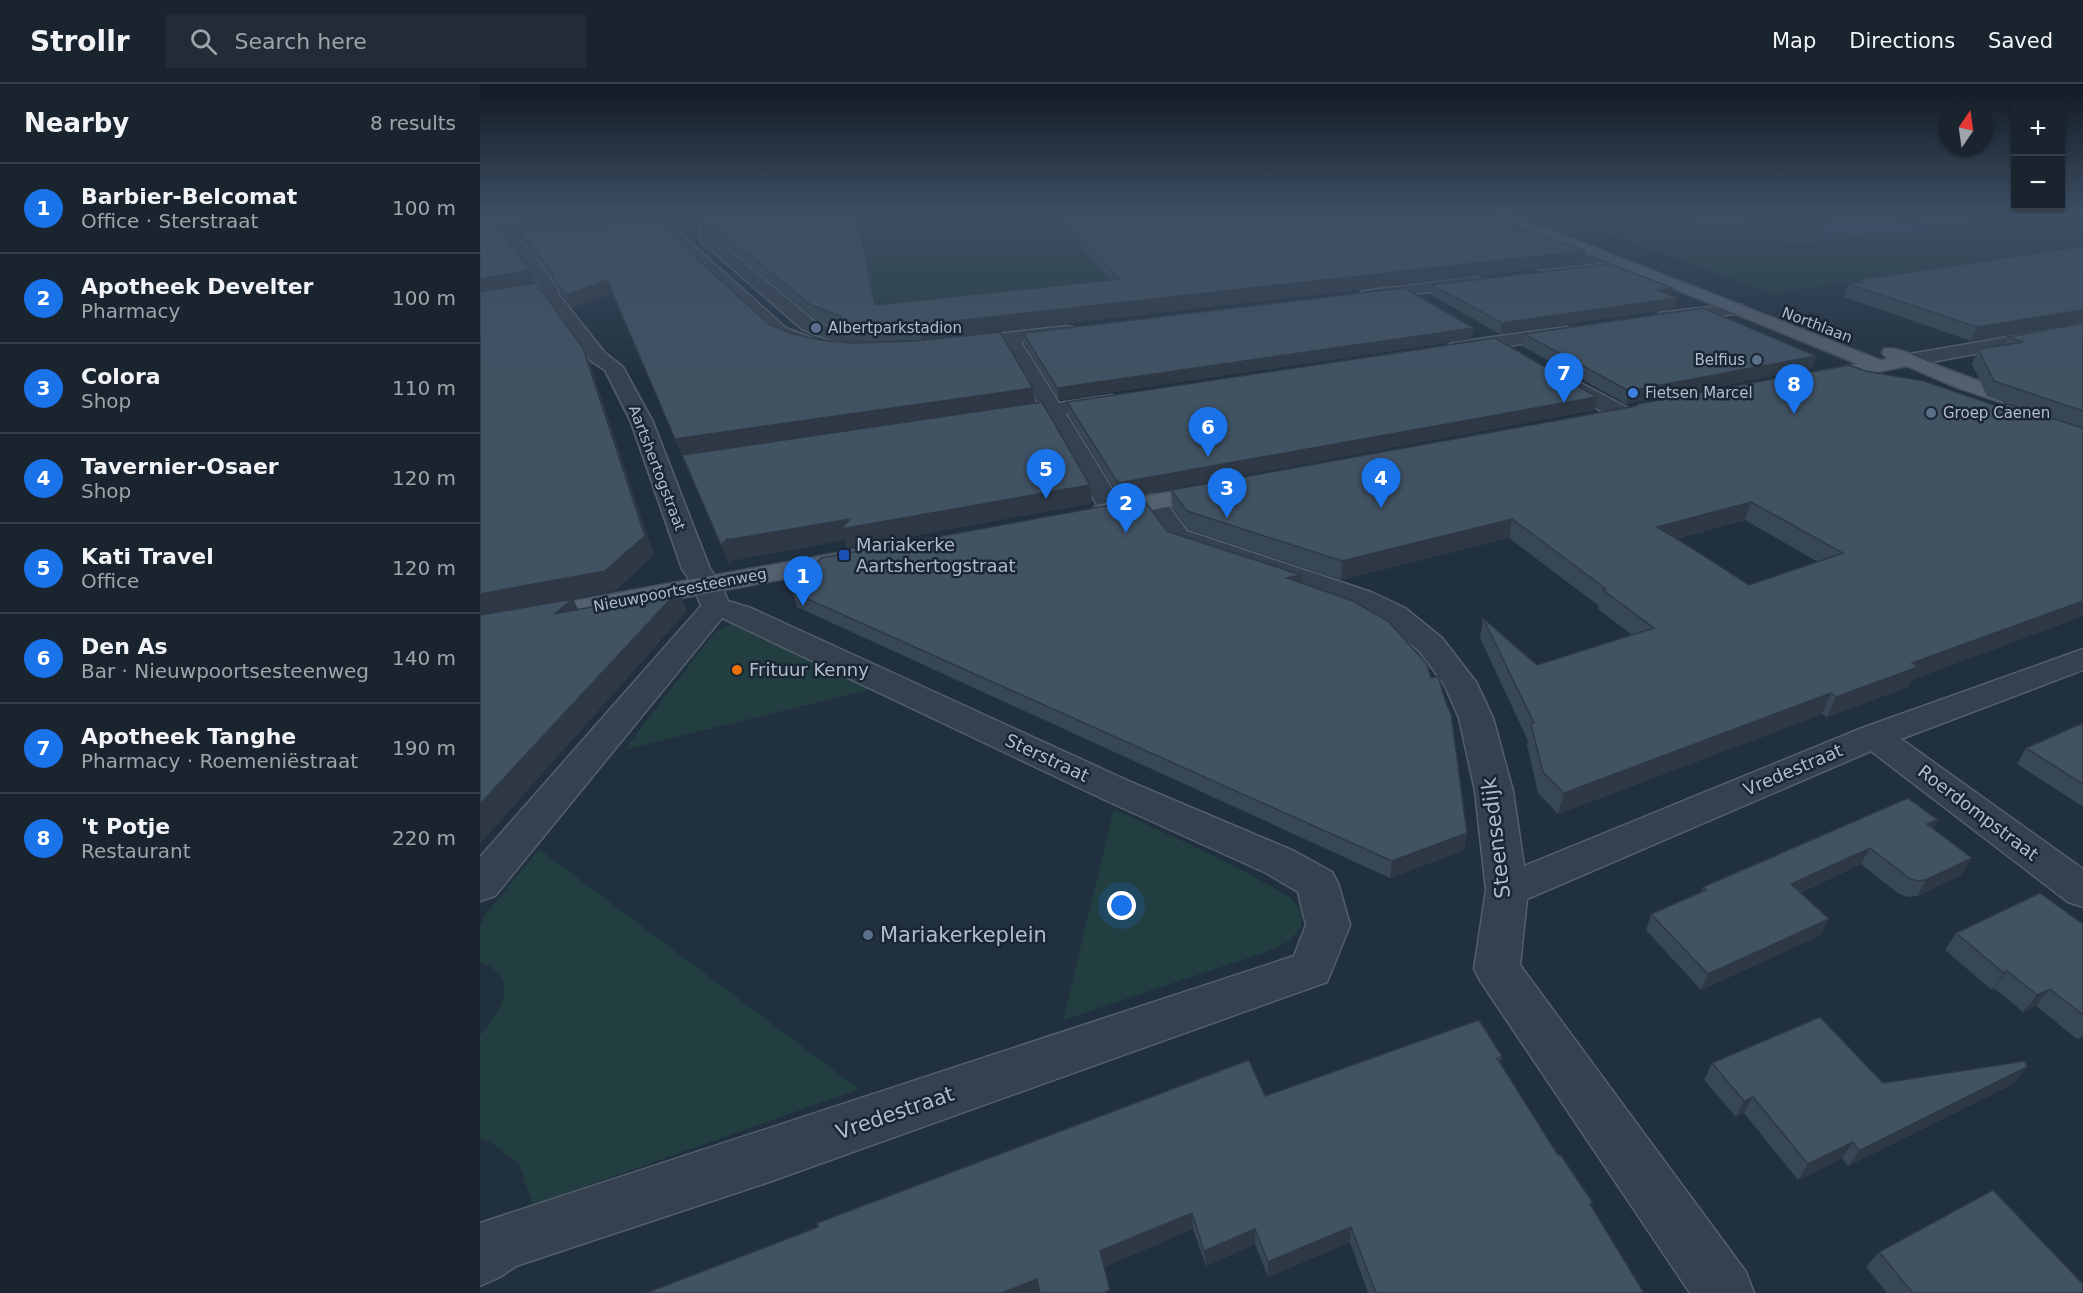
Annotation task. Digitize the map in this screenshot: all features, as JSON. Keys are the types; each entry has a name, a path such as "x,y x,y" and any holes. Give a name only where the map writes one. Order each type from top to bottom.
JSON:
{"main road":[{"name":"Northlaan","path":"1636,269 1923,384 2083,438"},
{"name":"Northlaan","path":"1671,269 1910,360 1965,384 2083,424"},
{"path":"1798,382 1910,360"},
{"path":"1589,421 1635,413"},
{"path":"1077,516 1244,485"},
{"name":"Nieuwpoortsesteenweg","path":"480,627 711,596 883,552"}],"street":[{"name":"Aartshertogstraat","path":"536,269 550,288 551,295 598,357 613,367 642,422 696,569 711,596"},
{"path":"711,269 780,332 804,342 841,348 884,350 1010,338 1077,325 907,339 863,339 828,334 808,325 743,269"},
{"path":"1541,269 1526,272 1569,269"},
{"path":"1407,291 1492,276 1350,293 1407,291 1437,308"},
{"path":"527,292 550,288"},
{"path":"1645,320 1713,310 1737,309"},
{"path":"1467,325 1526,359"},
{"path":"1439,351 1588,329"},
{"path":"1910,360 2083,329"},
{"path":"1010,338 1112,510"},
{"path":"1546,370 1635,413"},
{"path":"985,420 1134,397"},
{"path":"657,468 681,465"},
{"name":"Steensedijk","path":"1153,502 1178,537 1361,598 1394,614 1431,645 1460,682 1476,718 1494,791 1507,890 1497,969 1725,1293"},
{"path":"480,885 711,596"},
{"name":"Sterstraat","path":"711,596 740,614 1120,792 1280,862 1317,883 1328,925 1311,969"},
{"name":"Vredestraat","path":"1507,890 1874,736 2083,659"},
{"name":"Roerdompstraat","path":"1874,736 2083,891"},
{"name":"Vredestraat","path":"480,1257 500,1243 769,1156 1311,969"}],"green space":[{"path":"750,269 1160,269 1194,302 862,337 815,324"},
{"path":"1706,269 1934,269 1771,293"},
{"path":"733,624 742,625 871,689 624,750 715,632"},
{"path":"1114,809 1233,865 1291,898 1302,912 1301,926 1290,941 1269,951 1063,1020"},
{"path":"539,849 859,1089 533,1205 519,1164 489,1141 480,1138 480,1035 500,1007 504,991 500,975 480,961 480,925 485,915"}],"building":[{"path":"480,269 530,270 480,279"},
{"path":"551,269 709,269 769,324 793,334 821,340 851,343 915,341 1000,332 1033,388 675,439 607,280 567,295 555,281"},
{"path":"767,269 868,269 875,305 1119,279 1110,269 1419,269 919,325 841,325 843,322 840,316 811,305"},
{"path":"1563,269 1623,269 1673,288 1657,290 1677,298 1502,323 1432,285"},
{"path":"1928,269 2083,269 2083,310 1977,327 1848,284 1863,282 1858,280"},
{"path":"536,283 583,348 645,536 605,571 480,594 480,292"},
{"path":"1404,288 1474,328 1057,388 1023,333"},
{"path":"1703,308 1816,356 1629,391 1524,334"},
{"path":"2083,323 2083,411 1994,381 1978,349 2023,342 2008,337"},
{"path":"1495,338 1597,397 1118,483 1067,402"},
{"path":"1849,365 1865,371 1924,381 2008,410 2004,403 2083,428 2083,601 1912,663 1918,667 1836,697 1831,693 1564,793 1543,772 1531,724 1534,723 1483,618 1537,665 1654,628 1603,590 1606,589 1512,519 1342,561 1187,511 1171,490","holes":["1751,502 1843,553 1749,585 1657,527"]},
{"path":"1042,402 1090,485 841,529 850,519 727,540 728,538 721,545 682,455"},
{"path":"1143,499 1167,531 1301,575 1287,578 1353,601 1388,621 1427,664 1431,678 1438,676 1451,713 1467,833 1392,861 792,592 821,558"},
{"path":"678,591 480,804 480,615 573,599 554,614"},
{"path":"2083,723 2083,784 2026,748"},
{"path":"1908,798 1938,820 1927,824 1972,858 1926,880 1917,881 1909,878 1870,848 1791,884 1829,919 1708,974 1651,914 1706,890 1703,887"},
{"path":"2040,893 2083,924 2083,1015 2050,989 2037,995 2007,971 2004,973 1956,933"},
{"path":"1820,1017 1883,1083 2025,1061 2027,1067 1859,1151 1853,1142 1808,1164 1753,1097 1744,1101 1712,1063"},
{"path":"1479,1020 1502,1056 1497,1058 1558,1155 1560,1154 1593,1203 1590,1204 1644,1293 1376,1293 1351,1227 1268,1262 1255,1229 1204,1251 1192,1213 1100,1251 1110,1290 1103,1293 1040,1293 1037,1279 1002,1293 646,1293 818,1227 817,1223 1249,1060 1265,1096"},
{"path":"1993,1190 2083,1284 2083,1293 1913,1293 1879,1252"}],"place":[{"name":"Albertparkstadion","path":"816,328"},
{"name":"Belfius","path":"1757,360"},
{"name":"Fietsen Marcel","path":"1633,393"},
{"name":"Apotheek Tanghe","path":"1564,403"},
{"name":"Groep Caenen","path":"1931,413"},
{"name":"'t Potje","path":"1794,414"},
{"name":"Den As","path":"1208,457"},
{"name":"Kati Travel","path":"1046,499"},
{"name":"Tavernier-Osaer","path":"1381,508"},
{"name":"Colora","path":"1227,518"},
{"name":"Apotheek Develter","path":"1126,533"},
{"name":"Mariakerke Aartshertogstraat","path":"844,555"},
{"name":"Barbier-Belcomat","path":"803,606"},
{"name":"Frituur Kenny","path":"737,670"},
{"name":"Mariakerkeplein","path":"868,935"}]}
